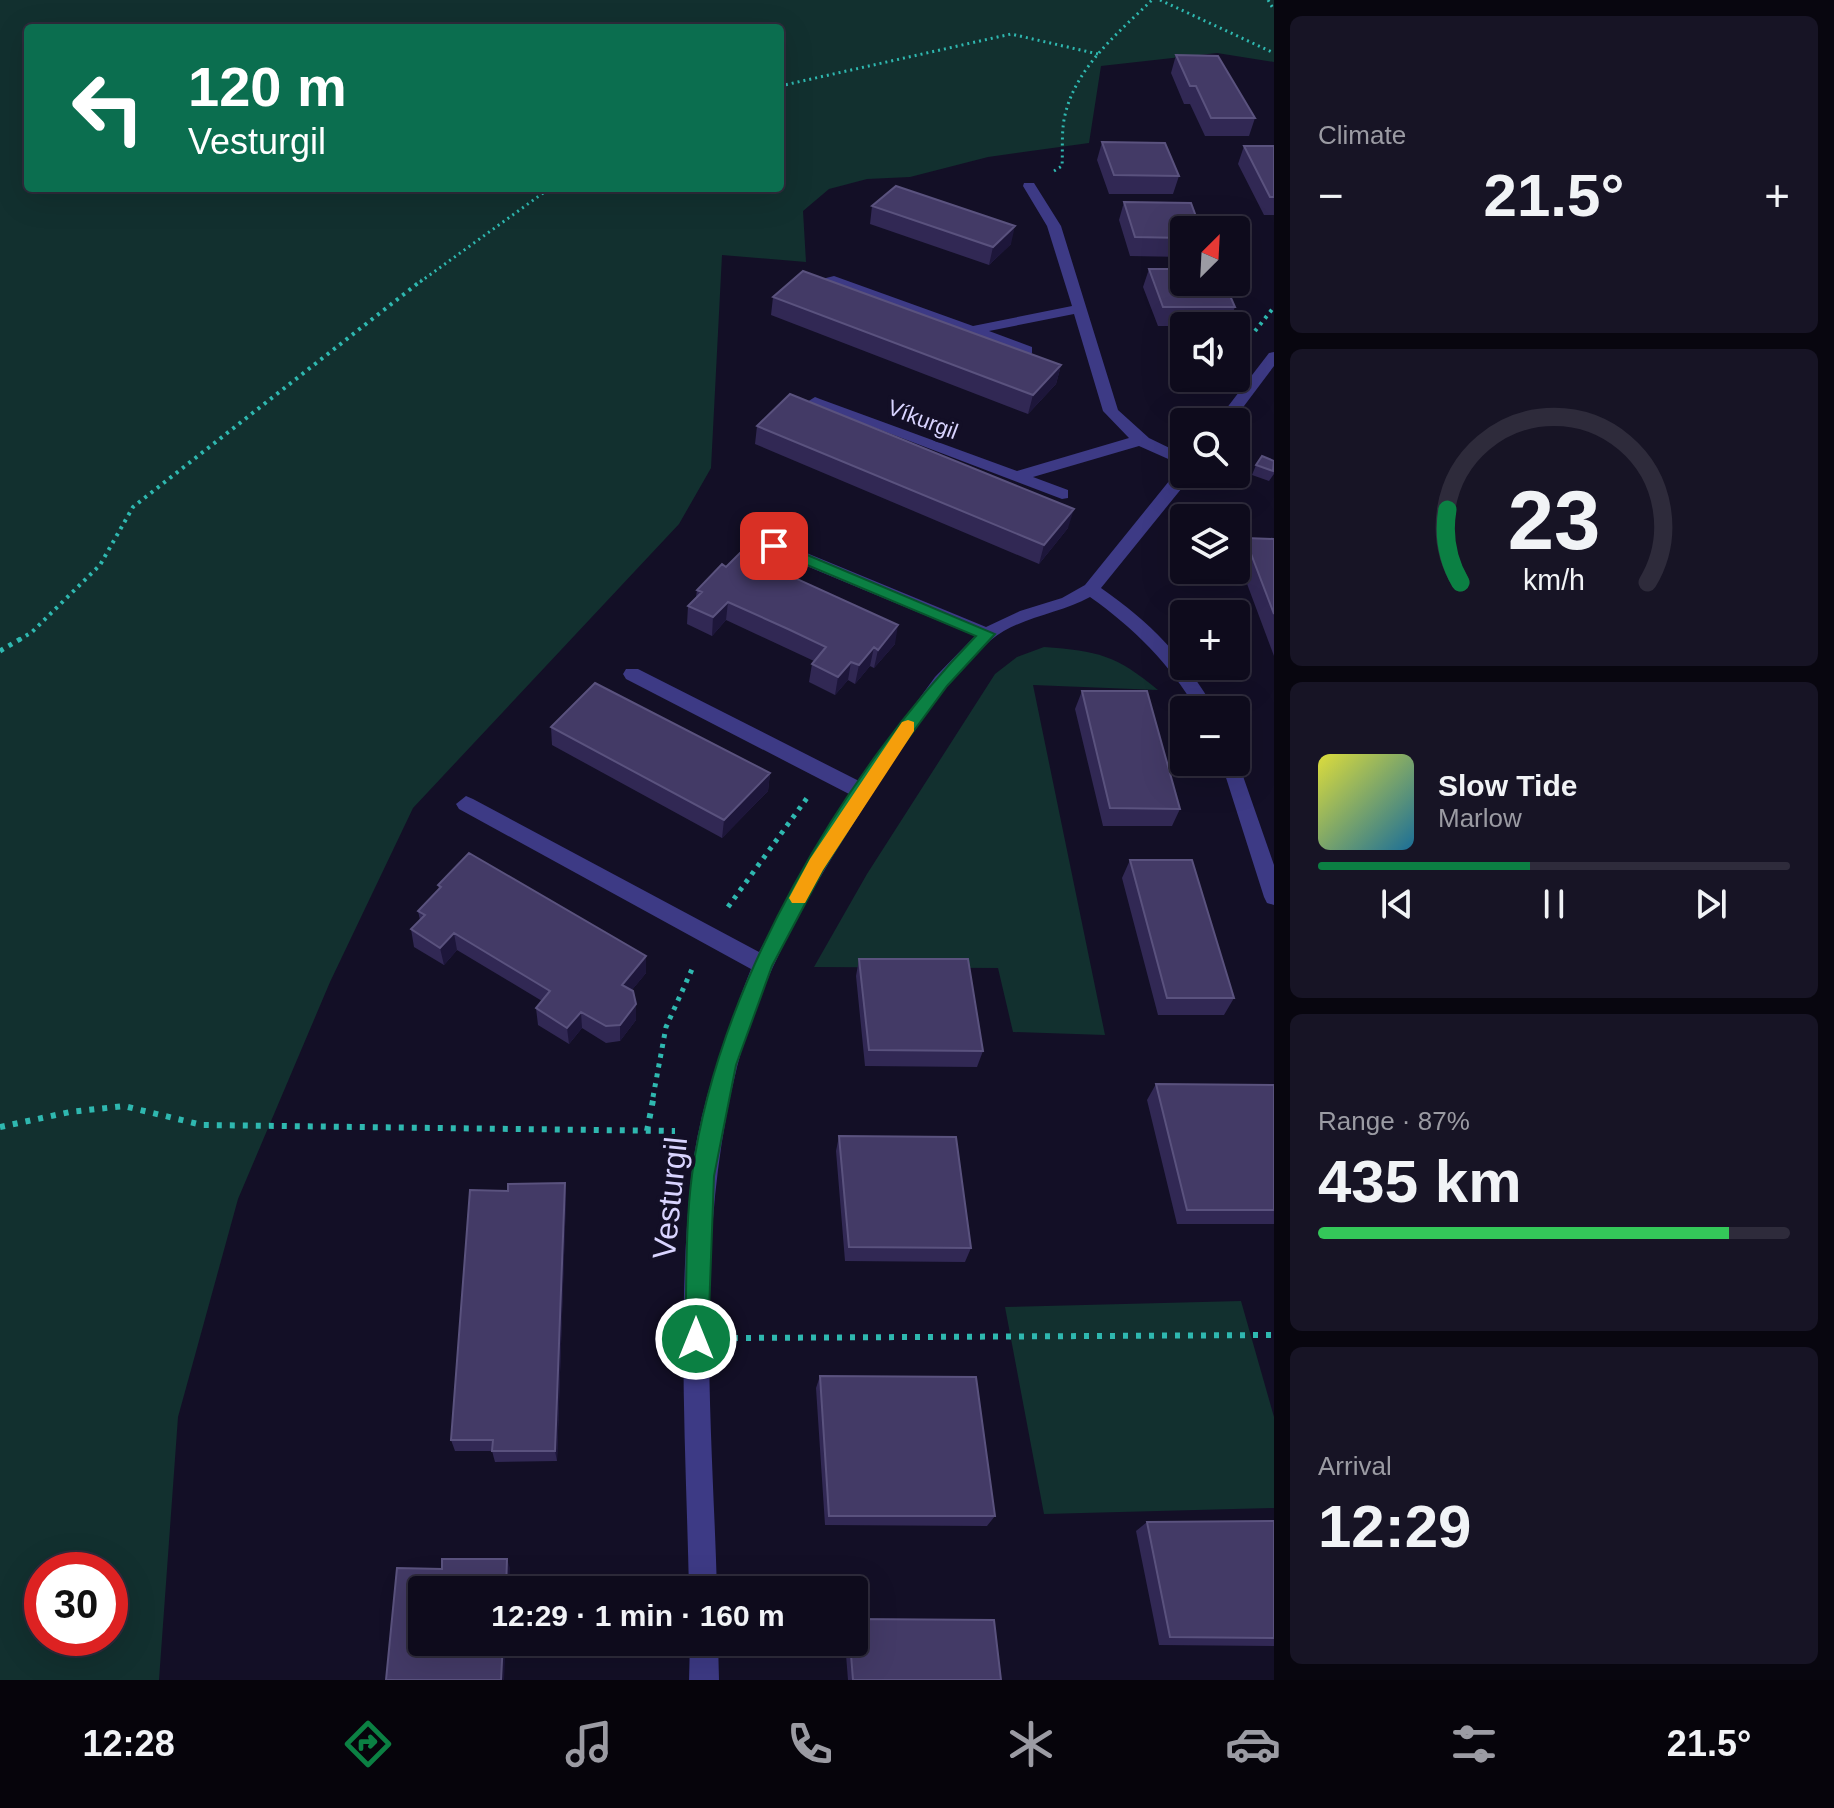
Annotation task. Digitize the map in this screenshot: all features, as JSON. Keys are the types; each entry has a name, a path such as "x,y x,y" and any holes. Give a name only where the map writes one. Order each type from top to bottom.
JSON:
{"street":[{"path":"1029,186 1054,226 1111,411 1125,430 1170,454"},
{"path":"829,279 1027,350"},
{"path":"972,330 1079,309"},
{"path":"1235,408 1274,356"},
{"name":"Víkurgil","path":"815,402 1062,494"},
{"path":"1016,477 1141,440"},
{"name":"Vesturgil","path":"703,1576 696,1339 703,1176 726,1065 763,965 816,865 941,682 987,634 1026,615 1068,602 1091,589 1173,488"},
{"path":"774,546 987,634"},
{"path":"1091,589 1155,637 1188,678 1198,696"},
{"path":"632,674 863,792"},
{"path":"1235,776 1274,897"},
{"path":"466,804 763,965"},
{"path":"704,1656 704,1680"}],"path":[{"path":"1029,186 1062,166 1065,114 1075,86 1098,54 1152,0"},
{"path":"1160,0 1274,53"},
{"path":"1268,0 1274,10"},
{"path":"784,85 1011,34 1098,54"},
{"path":"0,651 32,632 100,565 133,507 461,249 544,192"},
{"path":"0,1127 70,1112 124,1106 202,1125 712,1131"},
{"path":"696,1339 1274,1335"}],"green space":[{"path":"0,0 1274,0 1274,62 1217,53 1101,66 1089,143 988,157 910,177 867,179 829,189 803,211 806,262 722,255 711,468 679,524 413,808 330,982 238,1199 178,1417 159,1680 0,1680"},
{"path":"1044,647 1079,650 1106,657 1130,669 1158,690 1033,685 1105,1035 1013,1032 998,968 814,967 867,874 995,674 1017,657"},
{"path":"1241,1301 1274,1417 1274,1508 1044,1514 1005,1307"}],"building":[{"path":"1176,55 1218,56 1255,118 1211,118 1196,86 1190,86"},
{"path":"1102,142 1165,143 1179,176 1114,175"},
{"path":"1244,146 1274,146 1274,197 1270,197"},
{"path":"896,186 1015,226 993,247 872,206"},
{"path":"1124,202 1191,203 1196,216 1170,216 1170,238 1135,237"},
{"path":"1149,269 1170,269 1170,296 1230,296 1235,307 1163,307"},
{"path":"803,271 1061,365 1033,395 773,297"},
{"path":"790,394 1074,509 1044,545 757,426"},
{"path":"1262,456 1274,461 1273,471 1256,465"},
{"path":"1250,538 1274,539 1274,614 1250,551"},
{"path":"740,553 898,625 878,650 874,647 859,665 851,662 838,677 812,664 826,647 788,629 728,602 713,617 688,606 702,592 697,590 722,564 726,567"},
{"path":"595,683 770,773 724,820 551,727"},
{"path":"1082,691 1147,691 1180,809 1110,808"},
{"path":"469,853 646,956 622,985 633,991 636,1004 620,1025 606,1026 581,1012 567,1028 536,1008 550,991 454,933 440,948 411,929 425,915 418,911"},
{"path":"1130,860 1192,860 1234,998 1167,998"},
{"path":"859,959 968,959 983,1051 869,1050"},
{"path":"1156,1084 1274,1085 1274,1210 1187,1210"},
{"path":"839,1136 956,1137 971,1248 849,1247"},
{"path":"565,1183 555,1451 492,1451 493,1440 451,1440 470,1190 508,1191 508,1184"},
{"path":"820,1376 976,1377 995,1516 829,1516"},
{"path":"1274,1521 1274,1638 1170,1637 1147,1522"},
{"path":"442,1559 507,1559 506,1576 408,1576 408,1656 502,1656 501,1680 386,1680 397,1568 442,1569"},
{"path":"868,1619 994,1620 1001,1680 853,1680 851,1656 868,1656"}],"slow traffic":[{"path":"799,898 816,865 908,727"}],"route":[{"path":"696,1339 703,1176 726,1065 763,965 816,865 884,759 941,682 987,634 774,546"}]}
